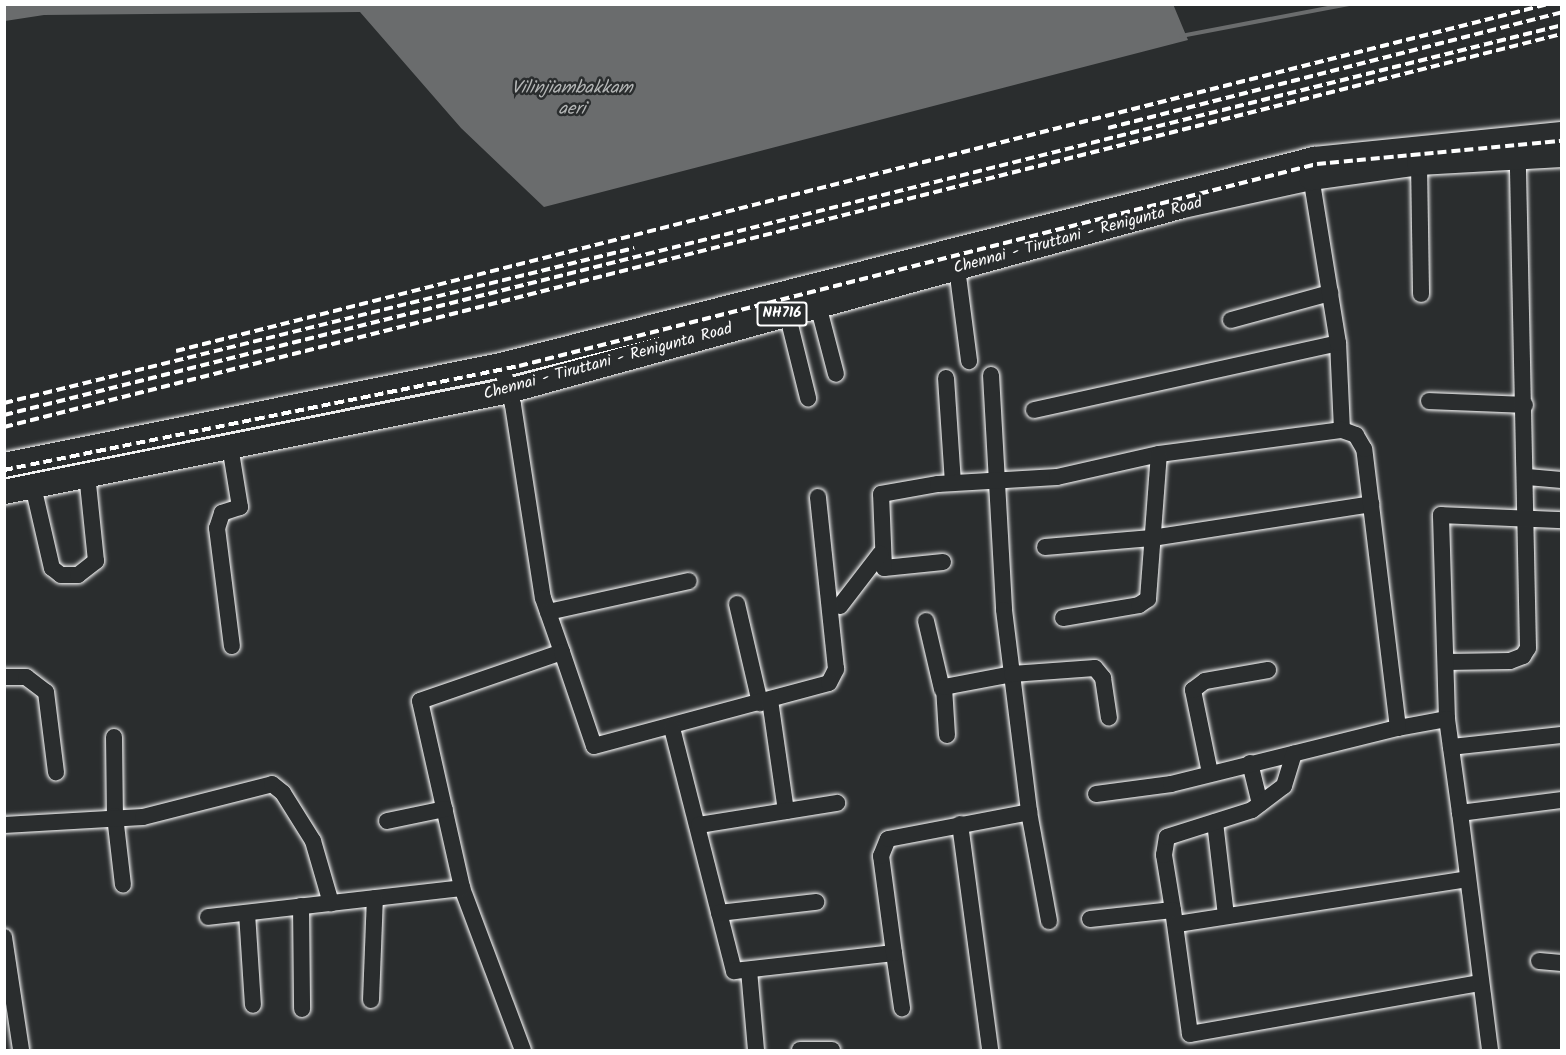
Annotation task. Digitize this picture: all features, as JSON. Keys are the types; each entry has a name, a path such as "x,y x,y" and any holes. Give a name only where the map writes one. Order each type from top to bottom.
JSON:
{"highway":[{"name":"Chennai - Tiruttani - Renigunta Road","path":"4,465 501,365 1310,169 1562,134"},
{"name":"Chennai - Tiruttani - Renigunta Road","path":"4,492 509,391 1310,169 1562,155"}],"street":[{"path":"1446,662 1510,661 1527,652 1528,518 1518,157"},
{"path":"1419,163 1421,294"},
{"path":"1310,169 1338,343 1342,430"},
{"path":"957,267 969,361"},
{"path":"1231,320 1330,293"},
{"path":"818,305 836,374"},
{"path":"787,313 808,398"},
{"path":"1034,410 1338,343"},
{"path":"501,365 509,391 548,612 594,746 672,728 765,702 829,683 836,676 818,497"},
{"path":"991,375 1000,481 1004,610 1029,812 1049,921"},
{"path":"945,378 953,483"},
{"path":"1430,401 1525,405"},
{"path":"943,562 888,570 880,554 881,494 953,483 1057,477 1159,454 1342,430 1356,435 1364,449 1398,728"},
{"path":"230,446 240,507 222,513 217,528 232,646"},
{"path":"1063,618 1146,602 1152,538 1160,488 1159,454"},
{"path":"33,486 52,568 61,574 78,575 96,561 87,474"},
{"path":"1527,477 1562,480"},
{"path":"1045,547 1152,538 1371,504"},
{"path":"1490,1050 1447,719 1442,515 1562,520"},
{"path":"840,606 880,554"},
{"path":"548,612 689,581"},
{"path":"737,604 765,702 786,811"},
{"path":"927,621 942,689 947,735"},
{"path":"521,1050 462,888 420,701 562,652"},
{"path":"942,689 1012,674 1095,669 1103,678 1109,718"},
{"path":"1210,774 1193,690 1205,681 1268,670"},
{"path":"4,677 26,677 46,692 56,772"},
{"path":"1096,794 1210,774 1398,728 1447,719"},
{"path":"672,728 699,825 718,913 734,971 894,953"},
{"path":"1451,747 1562,735"},
{"path":"114,737 115,816 123,885"},
{"path":"1293,753 1284,786 1260,804 1215,822 1167,837 1164,855 1175,917 1190,1034 1480,982"},
{"path":"1250,763 1260,804"},
{"path":"4,825 156,815 186,803 272,784 283,793 313,841 331,903"},
{"path":"1460,813 1562,800"},
{"path":"699,825 837,803"},
{"path":"387,821 445,808"},
{"path":"902,1008 883,846 900,835 1029,812"},
{"path":"1215,822 1226,915"},
{"path":"960,824 990,1050"},
{"path":"1090,919 1226,915 1468,879"},
{"path":"208,917 462,888"},
{"path":"370,1000 375,898"},
{"path":"718,913 816,902"},
{"path":"301,906 302,1009"},
{"path":"247,912 253,1005"},
{"path":"4,937 21,1050"},
{"path":"1539,961 1562,963"},
{"path":"749,969 756,1050"},
{"path":"800,1050 832,1050"}],"water":[{"name":"Vilinjiambakkam aeri","path":"5,4 1173,4 1188,40 544,207 461,128 360,12 44,15 5,21"}],"waterway":[{"path":"1181,36 1349,4"}],"railway":[{"path":"176,351 1548,4"},
{"path":"1108,128 1562,12"},
{"path":"4,415 1562,25"},
{"path":"4,427 1562,34"},
{"path":"4,470 519,366 1317,164 1562,141"},
{"path":"4,403 634,248"}]}
